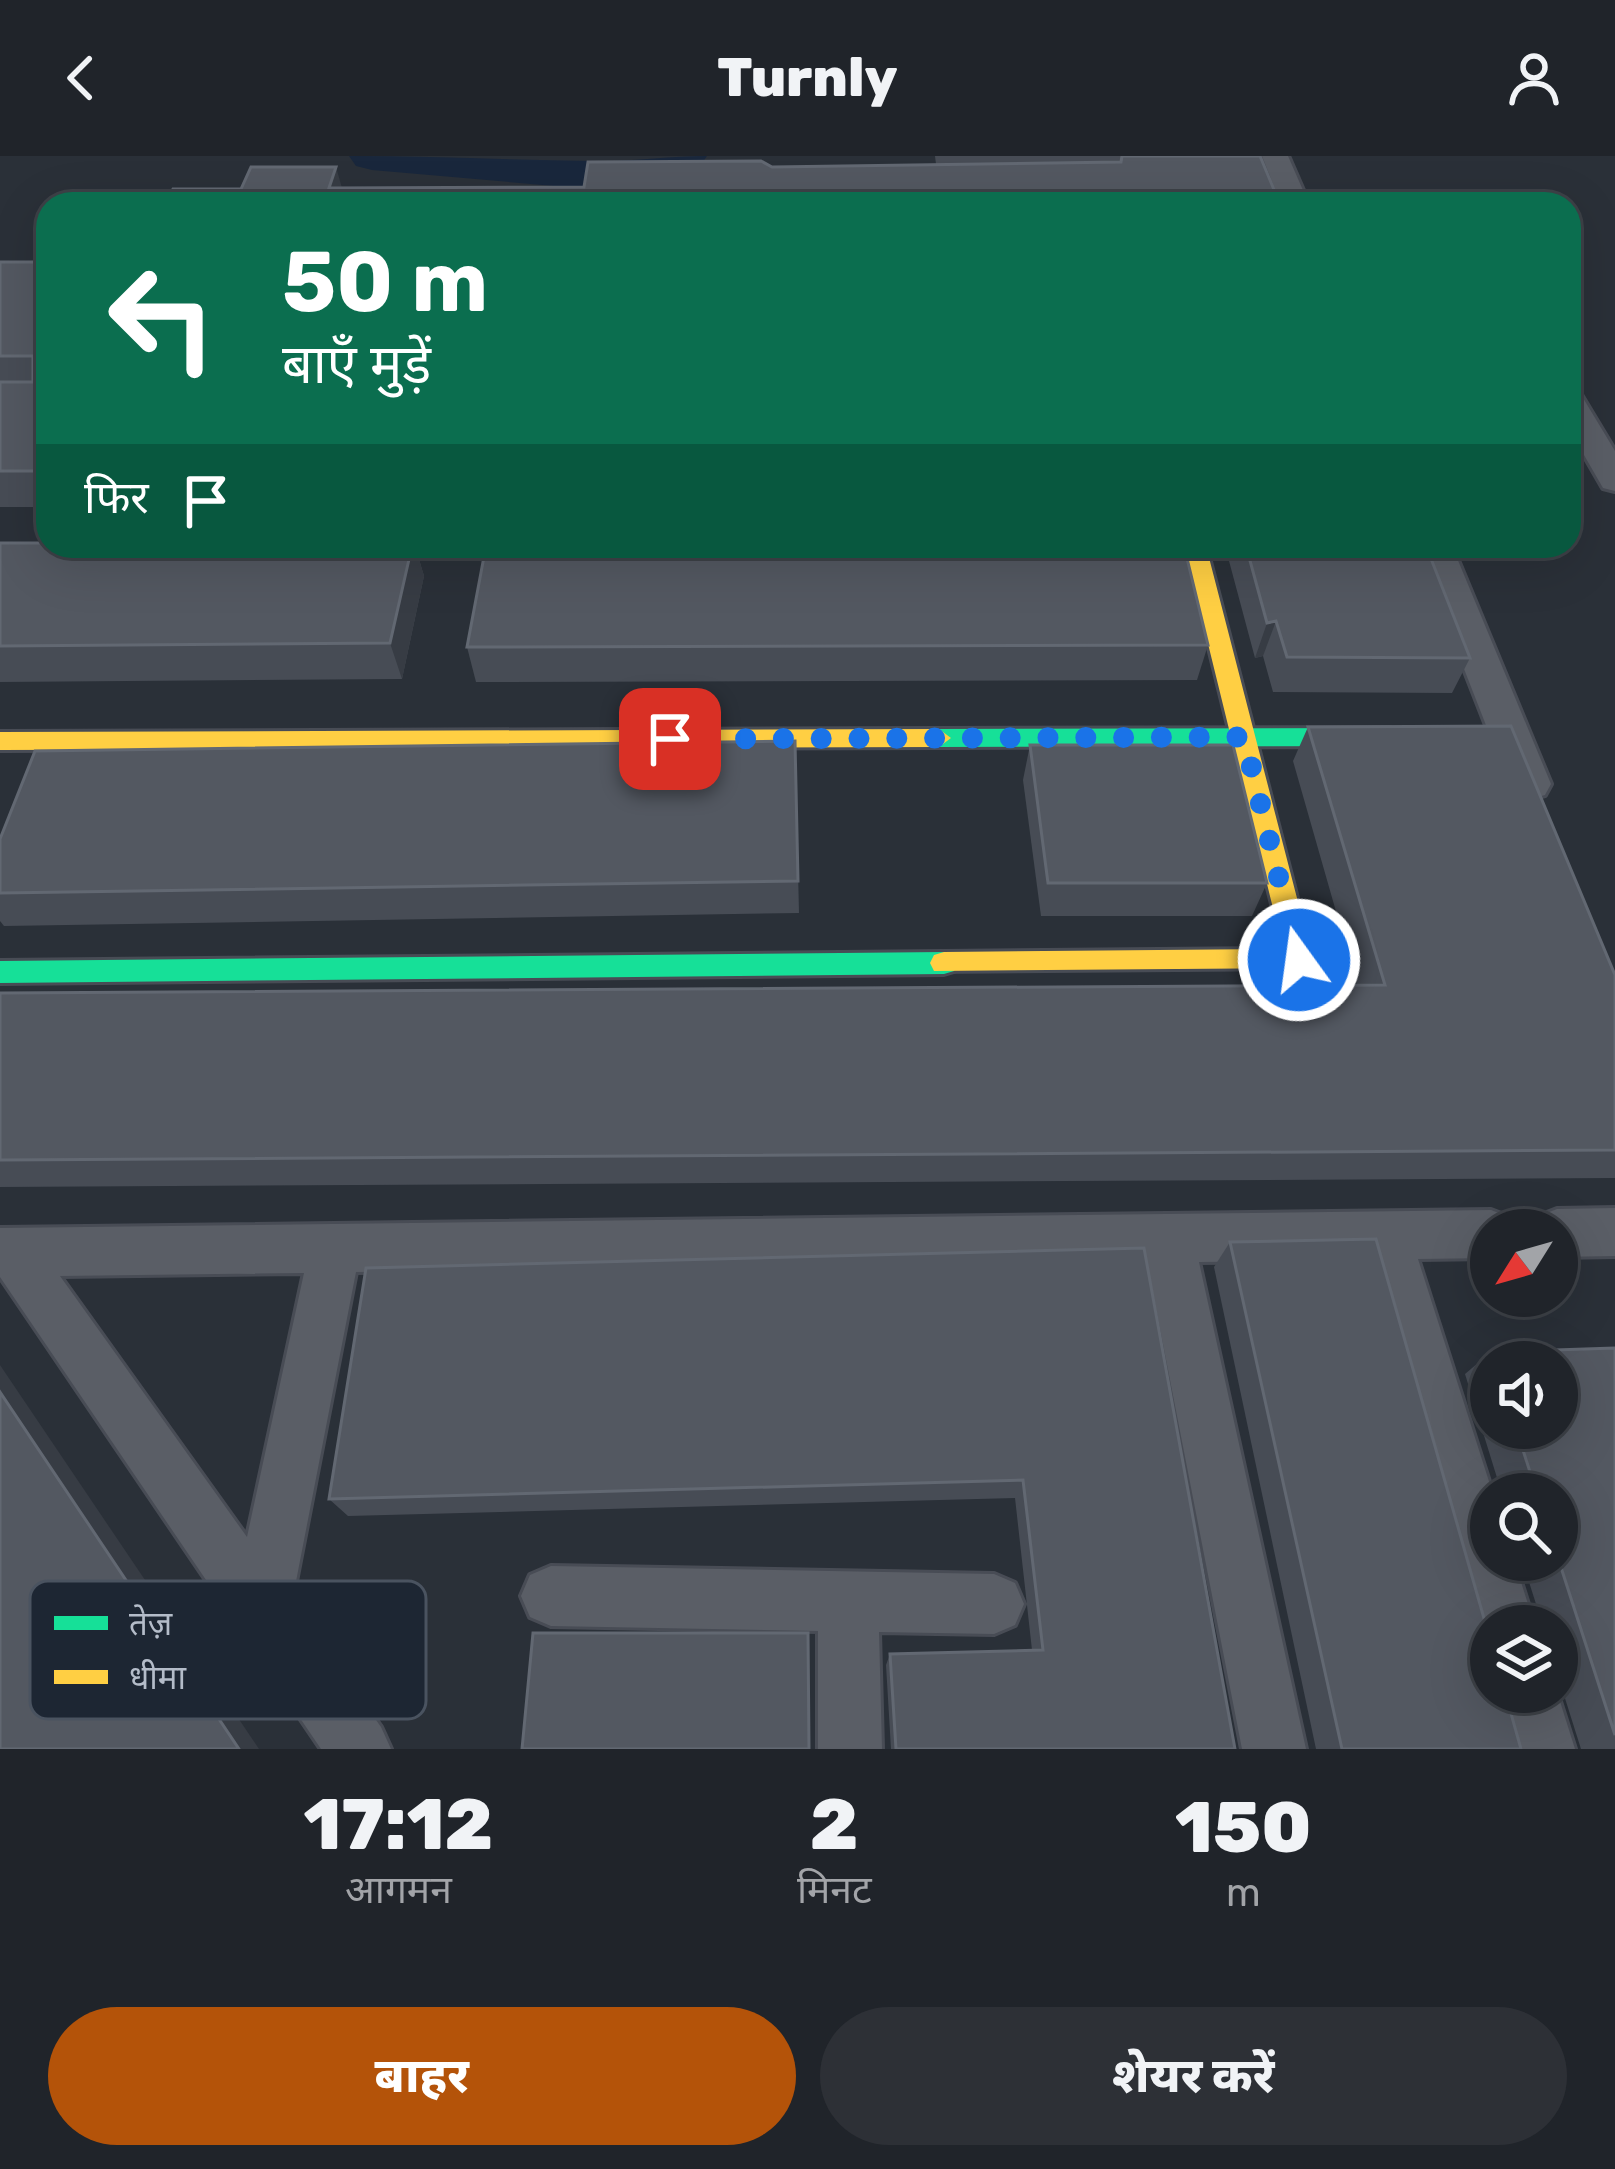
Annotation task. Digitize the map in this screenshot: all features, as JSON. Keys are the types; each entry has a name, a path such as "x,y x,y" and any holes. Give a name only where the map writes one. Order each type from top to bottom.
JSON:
{"street":[{"path":"1275,156 1290,192"},
{"path":"1581,421 1615,480"},
{"path":"0,972 1299,960 1198,558"},
{"path":"1438,558 1500,736 1547,824"},
{"path":"0,741 1422,736"},
{"path":"1578,1233 1615,1232"},
{"path":"6,1252 1470,1234"},
{"path":"1385,1235 1499,1605"},
{"path":"1168,1237 1274,1749"},
{"path":"267,1581 335,1248"},
{"path":"6,1252 241,1581"},
{"path":"551,1596 994,1604"},
{"path":"848,1602 850,1749"},
{"path":"1532,1713 1543,1749"},
{"path":"337,1719 358,1749"}],"building":[{"path":"1122,156 1260,156 1275,192 171,192 241,189 251,167 336,167 329,188 584,187 588,162 761,161 772,167 1121,162"},
{"path":"0,262 36,262 36,471 0,471 0,382 33,382 33,356 0,356"},
{"path":"0,543 36,543 36,558 409,558 390,643 0,646"},
{"path":"484,558 1187,558 1208,645 467,647"},
{"path":"1249,558 1431,558 1470,658 1287,657 1276,621 1267,623"},
{"path":"1511,726 1615,975 1615,1150 0,1160 0,993 1385,985 1308,727"},
{"path":"795,741 798,881 0,893 0,839 35,751"},
{"path":"1030,745 1233,745 1267,883 1048,883"},
{"path":"1376,1239 1480,1605 1470,1605 1470,1713 1511,1713 1521,1749 1342,1749 1230,1242"},
{"path":"1144,1248 1235,1749 896,1749 890,1654 1043,1650 1023,1480 329,1499 366,1268"},
{"path":"1615,1348 1615,1735 1578,1620 1578,1605 1573,1605 1565,1581 1578,1581 1578,1473 1530,1473 1523,1449 1578,1449 1578,1349"},
{"path":"0,1392 127,1581 30,1581 30,1719 219,1719 239,1749 0,1749"},
{"path":"533,1633 808,1633 809,1749 522,1749"}],"waterway":[{"path":"372,156 600,176 684,156"}],"traffic: fast":[{"path":"939,738 1390,737"},
{"path":"0,972 944,963"}],"traffic: slow":[{"path":"944,963 1299,960 1198,558"},
{"path":"0,741 939,738"}],"route":[{"path":"670,739 1244,737 1299,960"}]}
